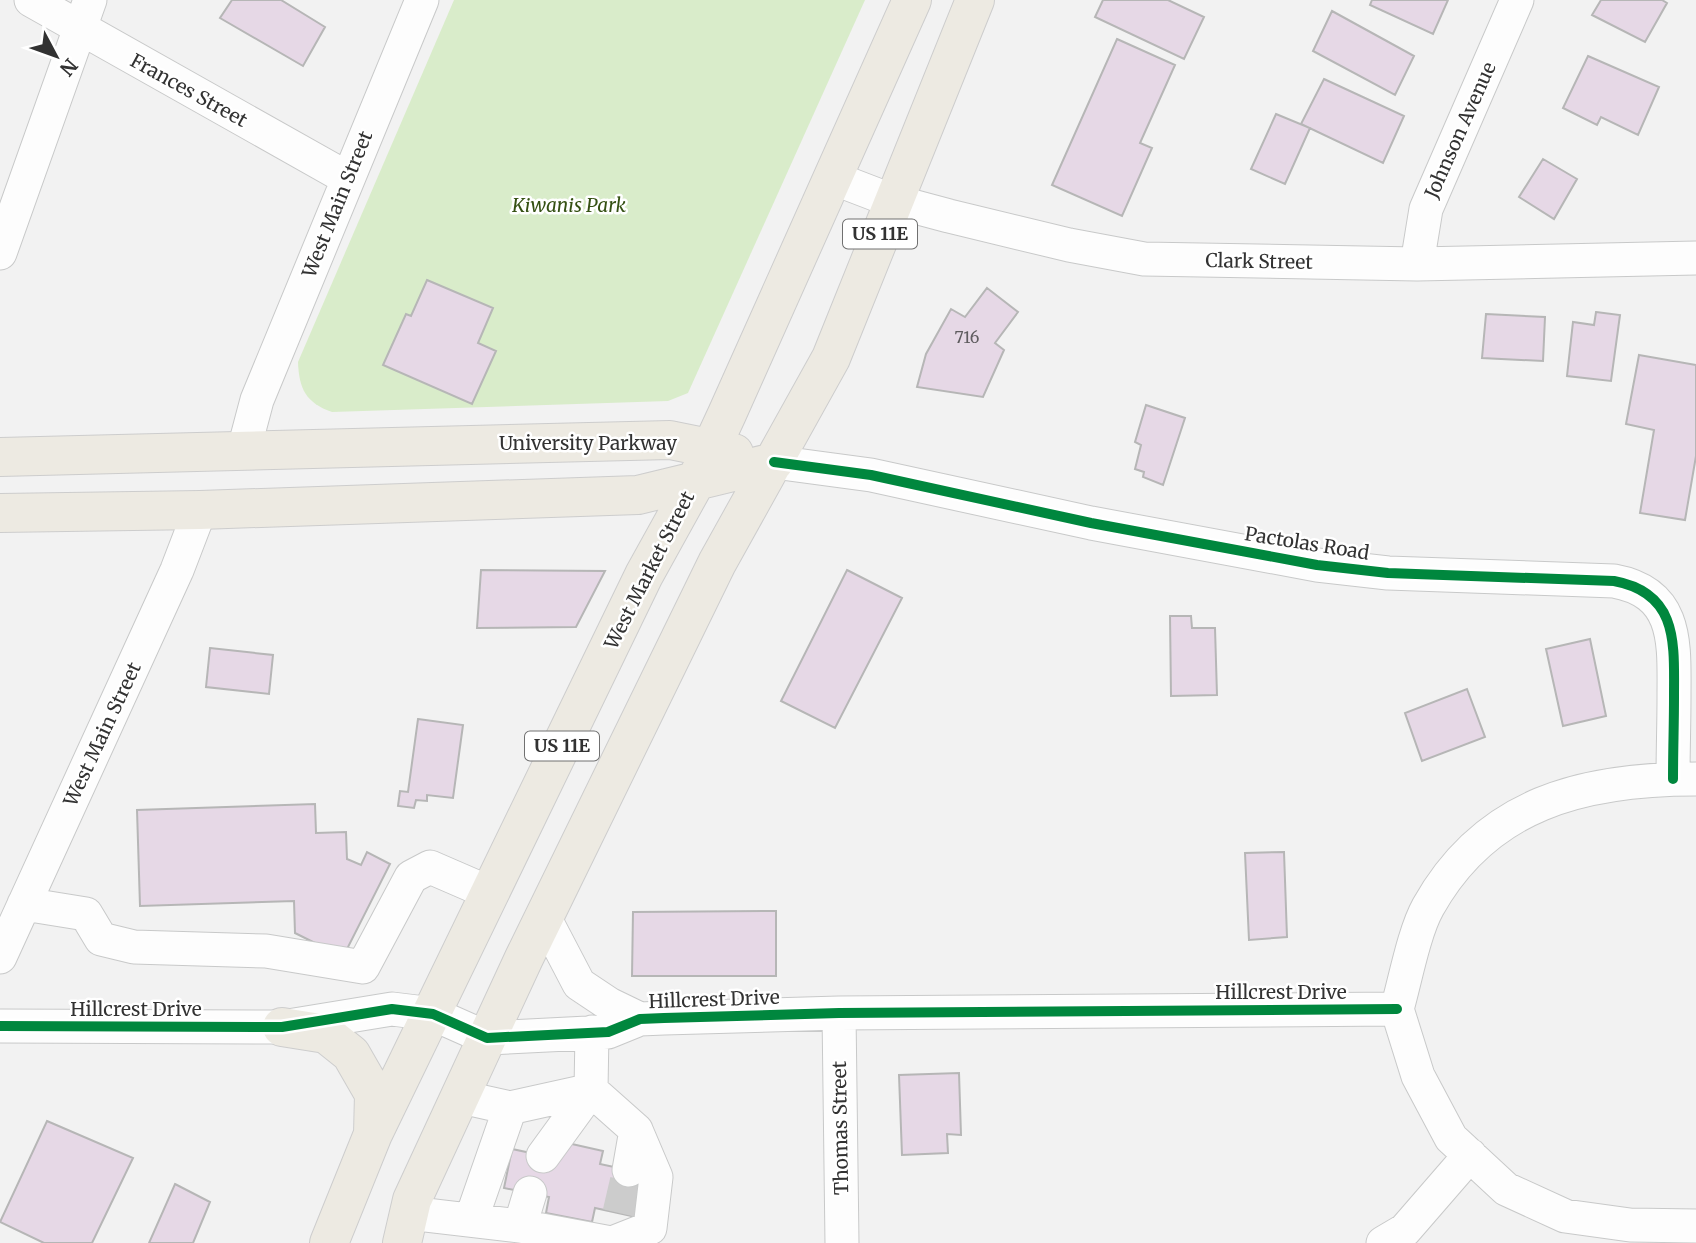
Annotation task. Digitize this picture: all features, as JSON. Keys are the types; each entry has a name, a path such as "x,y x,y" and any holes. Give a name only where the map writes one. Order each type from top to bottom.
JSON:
{"main road":[{"name":"West Market Street","path":"373,1134 644,575 703,465 912,0"},
{"name":"US 11E","path":"406,1228 487,1038 717,562 831,358 975,0"},
{"name":"University Parkway","path":"0,457 670,440 703,465"},
{"name":"University Parkway","path":"0,513 200,510 638,495 703,465 774,461"},
{"path":"282,1027 326,1034 351,1054 374,1094 373,1134"},
{"name":"US 11E","path":"329,1243 373,1134"}],"street":[{"name":"Frances Street","path":"31,0 84,14 347,178"},
{"name":"West Main Street","path":"244,449 257,400 422,0"},
{"name":"Johnson Avenue","path":"1417,264 1426,209 1517,0"},
{"path":"0,253 84,14"},
{"name":"Clark Street","path":"833,178 894,201 1069,245 1144,259 1417,264 1696,258"},
{"name":"Pactolas Road","path":"774,461 871,475 1091,523 1317,565 1388,573 1614,581 1637,587 1664,612 1674,639 1685,779"},
{"name":"West Main Street","path":"0,957 177,570 200,510"},
{"path":"1685,779 1584,789 1515,815 1466,852 1427,909 1397,1009 1418,1076 1451,1138 1506,1188 1565,1216 1630,1225 1696,1226"},
{"path":"24,904 86,914 102,939 135,947 266,951 363,967 411,877 430,867 491,893"},
{"name":"Hillcrest Drive","path":"544,917 579,984 609,1004 640,1019"},
{"name":"Hillcrest Drive","path":"0,1026 282,1027 391,1009 433,1014 487,1038 608,1032 640,1019 839,1013 1397,1009"},
{"name":"Thomas Street","path":"839,1013 842,1243"},
{"path":"543,1156 591,1090 592,1032"},
{"path":"461,1097 510,1108 591,1090"},
{"path":"406,1228 471,1220 613,1236 650,1228 656,1177 636,1130 591,1090"},
{"path":"471,1220 510,1108"},
{"path":"629,1170 636,1130"},
{"path":"1383,1243 1405,1230 1470,1155"},
{"path":"520,1226 530,1193"}],"green space":[{"name":"Kiwanis Park","path":"454,0 865,0 688,393 668,401 332,412 316,404 306,394 300,380 298,362"}],"building":[{"path":"232,0 281,0 325,27 303,66 220,18"},
{"path":"1103,0 1168,0 1204,17 1184,59 1095,17"},
{"path":"1372,0 1448,0 1433,34 1370,5"},
{"path":"1601,0 1662,0 1667,3 1645,42 1592,15"},
{"path":"1332,11 1414,56 1395,95 1313,51"},
{"path":"1117,39 1175,65 1140,143 1152,148 1122,216 1052,185"},
{"path":"1588,56 1659,87 1638,135 1601,117 1597,125 1563,108"},
{"path":"1324,79 1404,116 1383,163 1301,124"},
{"path":"1276,114 1310,128 1285,184 1251,169"},
{"path":"1543,159 1577,179 1554,219 1519,197"},
{"path":"427,280 493,308 478,343 496,351 472,404 383,365 406,314 411,316"},
{"path":"987,288 1018,312 995,343 1004,350 983,397 917,387 926,354 951,309 965,317"},
{"path":"1596,312 1620,315 1611,381 1567,376 1573,322 1594,325"},
{"path":"1486,314 1545,317 1543,361 1482,358"},
{"path":"1639,355 1696,365 1696,456 1685,520 1640,513 1654,430 1626,424"},
{"path":"1146,405 1185,418 1163,485 1143,477 1144,472 1135,469 1141,445 1135,442"},
{"path":"481,570 605,571 576,627 477,628"},
{"path":"847,570 902,598 835,728 781,701"},
{"path":"1170,616 1191,616 1192,628 1215,628 1217,695 1171,696"},
{"path":"1590,639 1606,716 1563,726 1546,649"},
{"path":"210,648 273,655 269,694 206,687"},
{"path":"1467,689 1485,737 1422,761 1405,713"},
{"path":"418,719 463,725 453,798 427,795 427,801 416,800 414,808 398,806 400,791 408,792"},
{"path":"315,804 316,833 346,832 347,859 361,865 367,852 390,864 343,957 295,933 294,901 140,906 137,810"},
{"path":"1284,852 1287,937 1249,940 1245,853"},
{"path":"776,911 776,976 632,976 633,912"},
{"path":"959,1073 961,1135 947,1134 948,1153 902,1155 899,1075"},
{"path":"47,1121 133,1158 92,1243 44,1243 0,1222"},
{"path":"563,1142 603,1151 600,1164 651,1175 641,1218 595,1208 592,1222 546,1213 549,1197 504,1188 512,1149 559,1159"},
{"path":"175,1184 210,1202 193,1243 149,1243"}],"tunnel":[{"path":"619,1213 629,1170"}],"cycle path":[{"path":"774,462 871,475 1091,523 1317,565 1388,573 1614,581 1635,587 1651,597 1662,609 1672,640 1673,779"},
{"path":"0,1026 282,1027 392,1009 433,1014 487,1038 608,1032 640,1019 664,1018 839,1013 1397,1009"}]}
